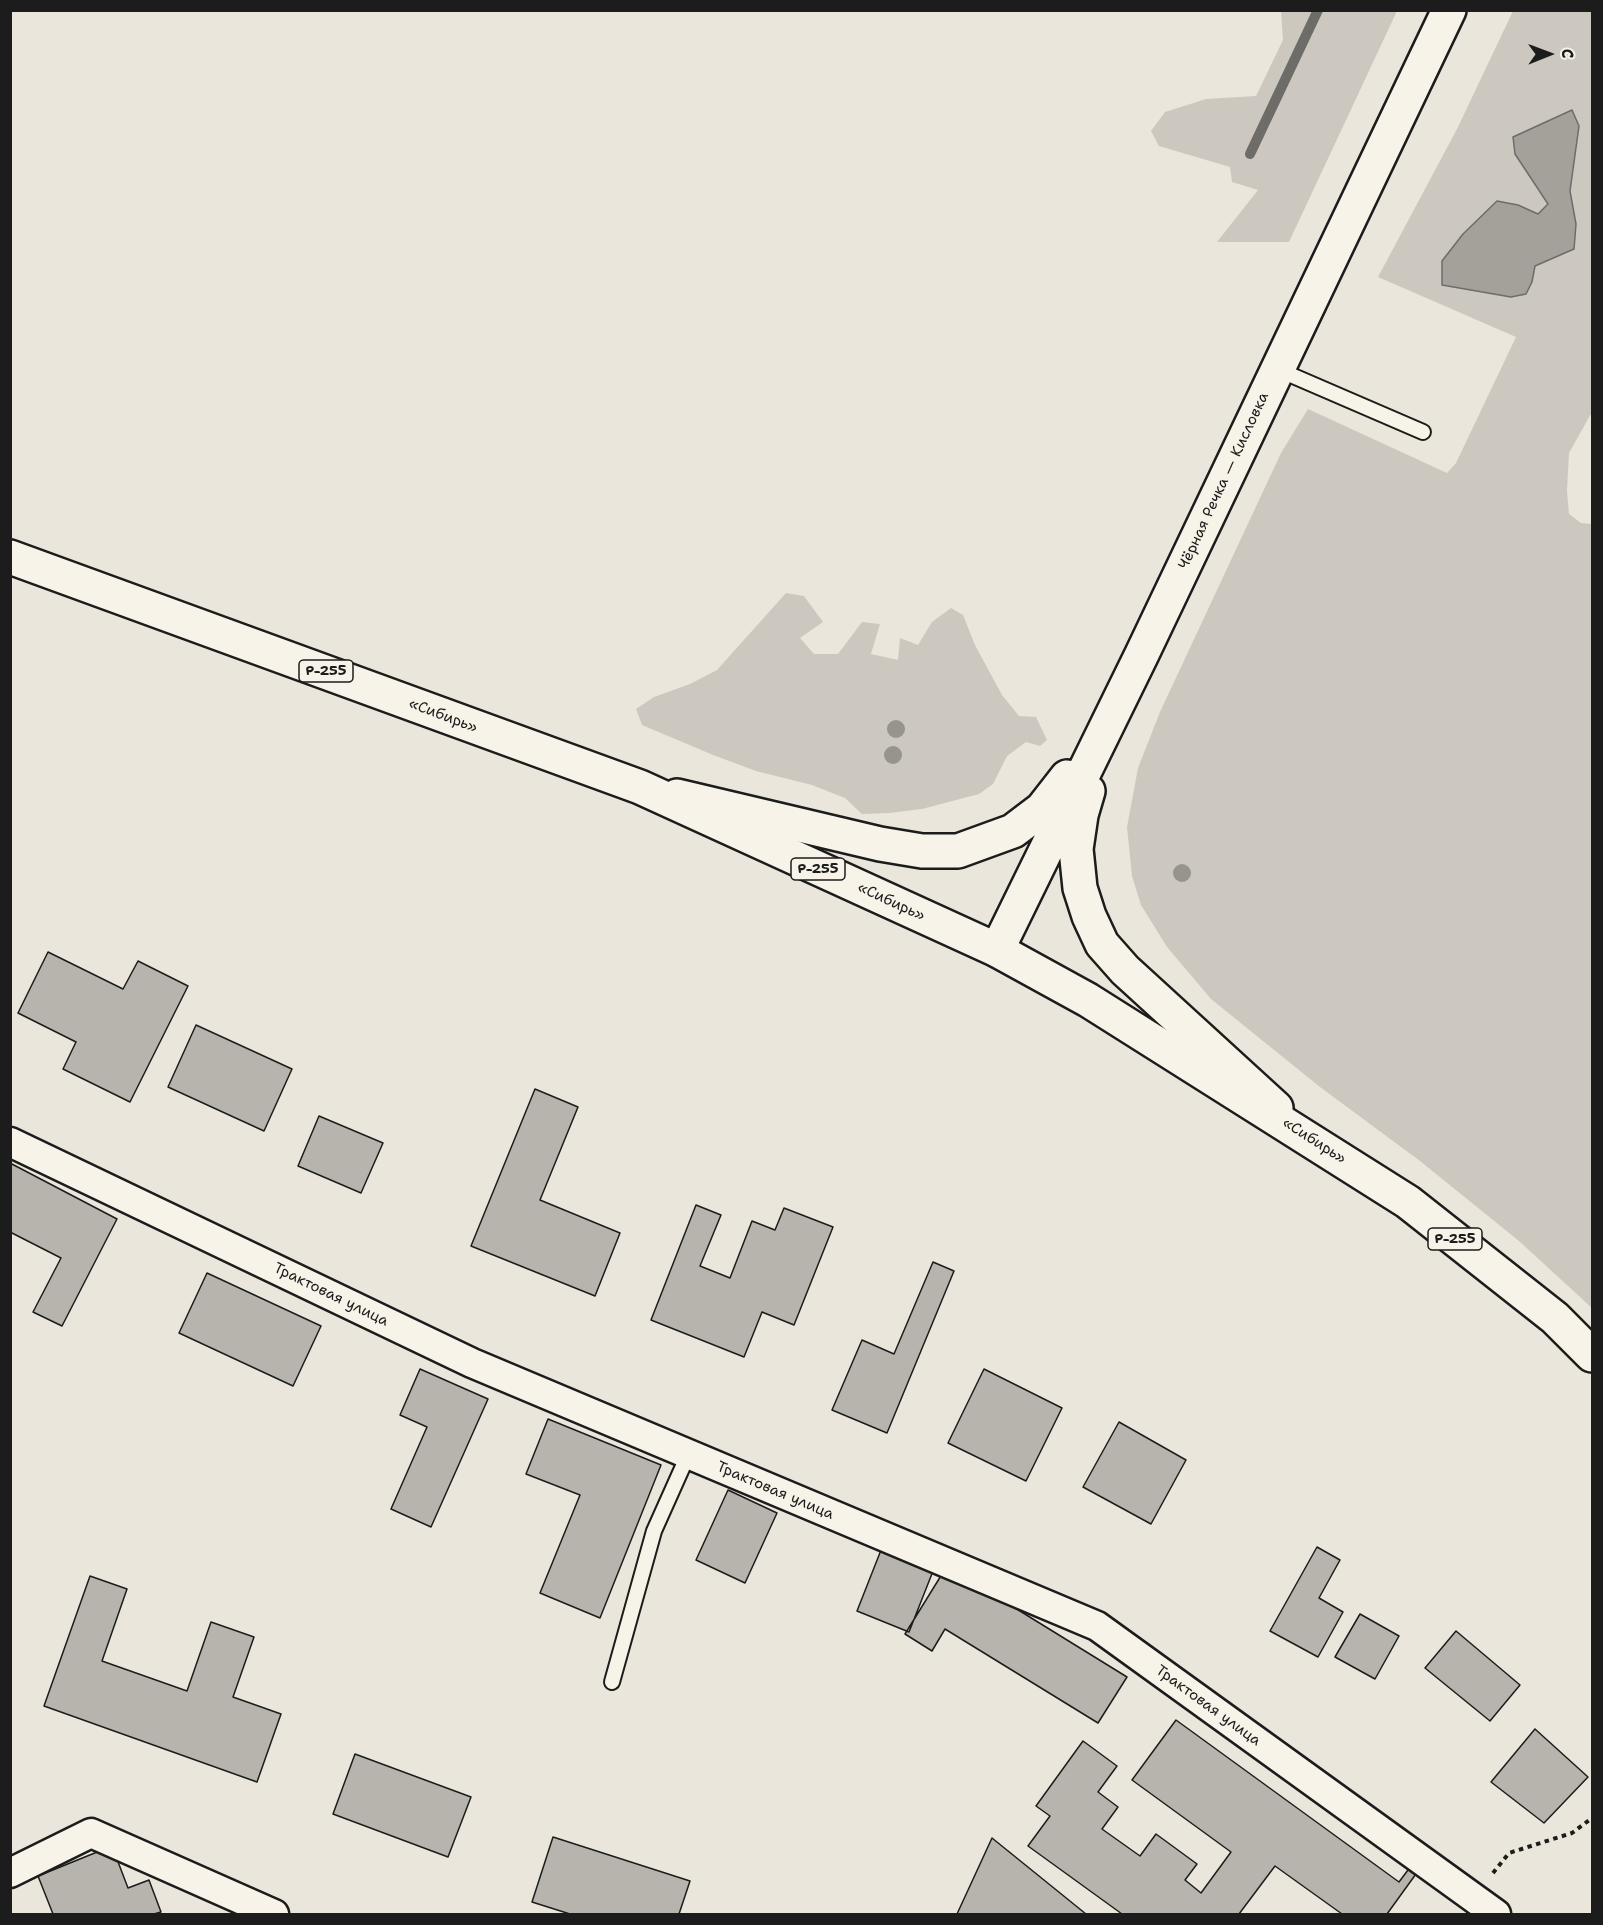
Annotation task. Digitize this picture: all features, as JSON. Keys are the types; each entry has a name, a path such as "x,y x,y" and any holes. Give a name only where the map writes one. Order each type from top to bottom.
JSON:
{"main road":[{"name":"Чёрная Речка — Кисловка","path":"997,950 1143,654 1449,10"},
{"name":"«Сибирь»","path":"10,557 640,787 997,950 1088,1000 1408,1202 1555,1318 1593,1356"},
{"path":"640,787 880,843 922,850 958,851 1013,831 1042,808 1105,729"},
{"path":"1105,729 1082,814 1076,849 1080,888 1089,916 1102,944 1125,970 1308,1137"}],"street":[{"name":"Трактовая улица","path":"10,1142 472,1363 1097,1626 1496,1914"},
{"path":"10,1873 91,1833 262,1912"}],"lane":[{"path":"1277,369 1422,432"},
{"path":"612,1682 654,1531 688,1455"}],"path":[{"path":"1473,1898 1509,1853 1572,1833 1593,1818"}],"shaded area":[{"path":"1281,11 1397,11 1289,242 1217,242 1258,190 1232,182 1230,167 1159,146 1151,131 1165,112 1206,99 1256,96 1283,40"},
{"path":"1513,11 1592,11 1592,412 1569,453 1567,491 1569,514 1581,523 1592,524 1592,1308 1519,1241 1420,1161 1320,1087 1211,999 1167,947 1141,905 1132,876 1127,827 1138,768 1160,712 1281,453 1308,409 1447,473 1456,463 1516,337 1378,277 1457,129"},
{"path":"1572,110 1579,126 1570,191 1576,224 1574,249 1535,266 1532,282 1526,294 1511,297 1442,285 1442,261 1463,234 1497,201 1518,205 1538,214 1548,204 1515,154 1513,137"},
{"path":"786,593 804,596 823,622 800,638 814,654 838,654 862,622 880,624 871,654 898,660 900,638 918,645 932,622 951,608 963,615 975,645 1002,695 1019,716 1036,717 1047,740 1040,746 1026,742 1007,756 993,784 979,794 922,809 862,814 845,798 812,785 756,771 642,725 636,709 654,697 690,684 717,670"}],"building":[{"path":"48,952 123,989 138,961 188,986 130,1102 63,1069 76,1042 18,1013"},
{"path":"196,1025 292,1069 264,1131 168,1087"},
{"path":"535,1089 578,1107 540,1200 620,1233 595,1296 471,1246"},
{"path":"319,1116 383,1143 361,1193 298,1166"},
{"path":"10,1163 117,1219 62,1326 33,1312 61,1258 10,1232"},
{"path":"696,1205 721,1215 700,1266 730,1278 752,1221 775,1230 784,1208 833,1227 794,1325 762,1312 744,1357 651,1320"},
{"path":"933,1262 954,1271 887,1433 832,1410 862,1340 894,1354"},
{"path":"207,1273 321,1326 293,1386 179,1333"},
{"path":"420,1369 488,1399 431,1527 391,1509 427,1427 400,1415"},
{"path":"984,1369 1062,1408 1026,1481 948,1443"},
{"path":"548,1419 661,1465 600,1618 540,1593 580,1495 526,1474"},
{"path":"1119,1422 1186,1460 1151,1524 1083,1487"},
{"path":"728,1490 777,1513 745,1583 696,1560"},
{"path":"885,1540 937,1561 909,1632 857,1611"},
{"path":"1317,1547 1340,1560 1319,1598 1343,1612 1318,1657 1270,1631"},
{"path":"947,1566 1127,1677 1098,1723 945,1629 932,1651 905,1634"},
{"path":"90,1576 127,1589 102,1661 187,1691 211,1622 254,1637 233,1697 281,1714 257,1782 44,1706"},
{"path":"1360,1614 1399,1636 1375,1679 1335,1657"},
{"path":"1456,1631 1520,1685 1490,1721 1425,1668"},
{"path":"1176,1720 1399,1882 1414,1862 1421,1867 1387,1914 1342,1914 1275,1866 1239,1914 1122,1914 1028,1846 1050,1816 1036,1806 1083,1741 1117,1766 1098,1792 1118,1807 1102,1829 1140,1856 1156,1834 1197,1864 1185,1880 1201,1893 1231,1852 1132,1780"},
{"path":"1535,1729 1588,1777 1544,1823 1491,1782"},
{"path":"355,1754 471,1797 448,1857 333,1814"},
{"path":"553,1837 690,1881 679,1914 570,1914 532,1902"},
{"path":"992,1838 1086,1914 957,1914"},
{"path":"112,1846 128,1888 149,1880 161,1912 154,1914 53,1914 38,1876"}],"waterway":[{"path":"1250,154 1318,10"}]}
